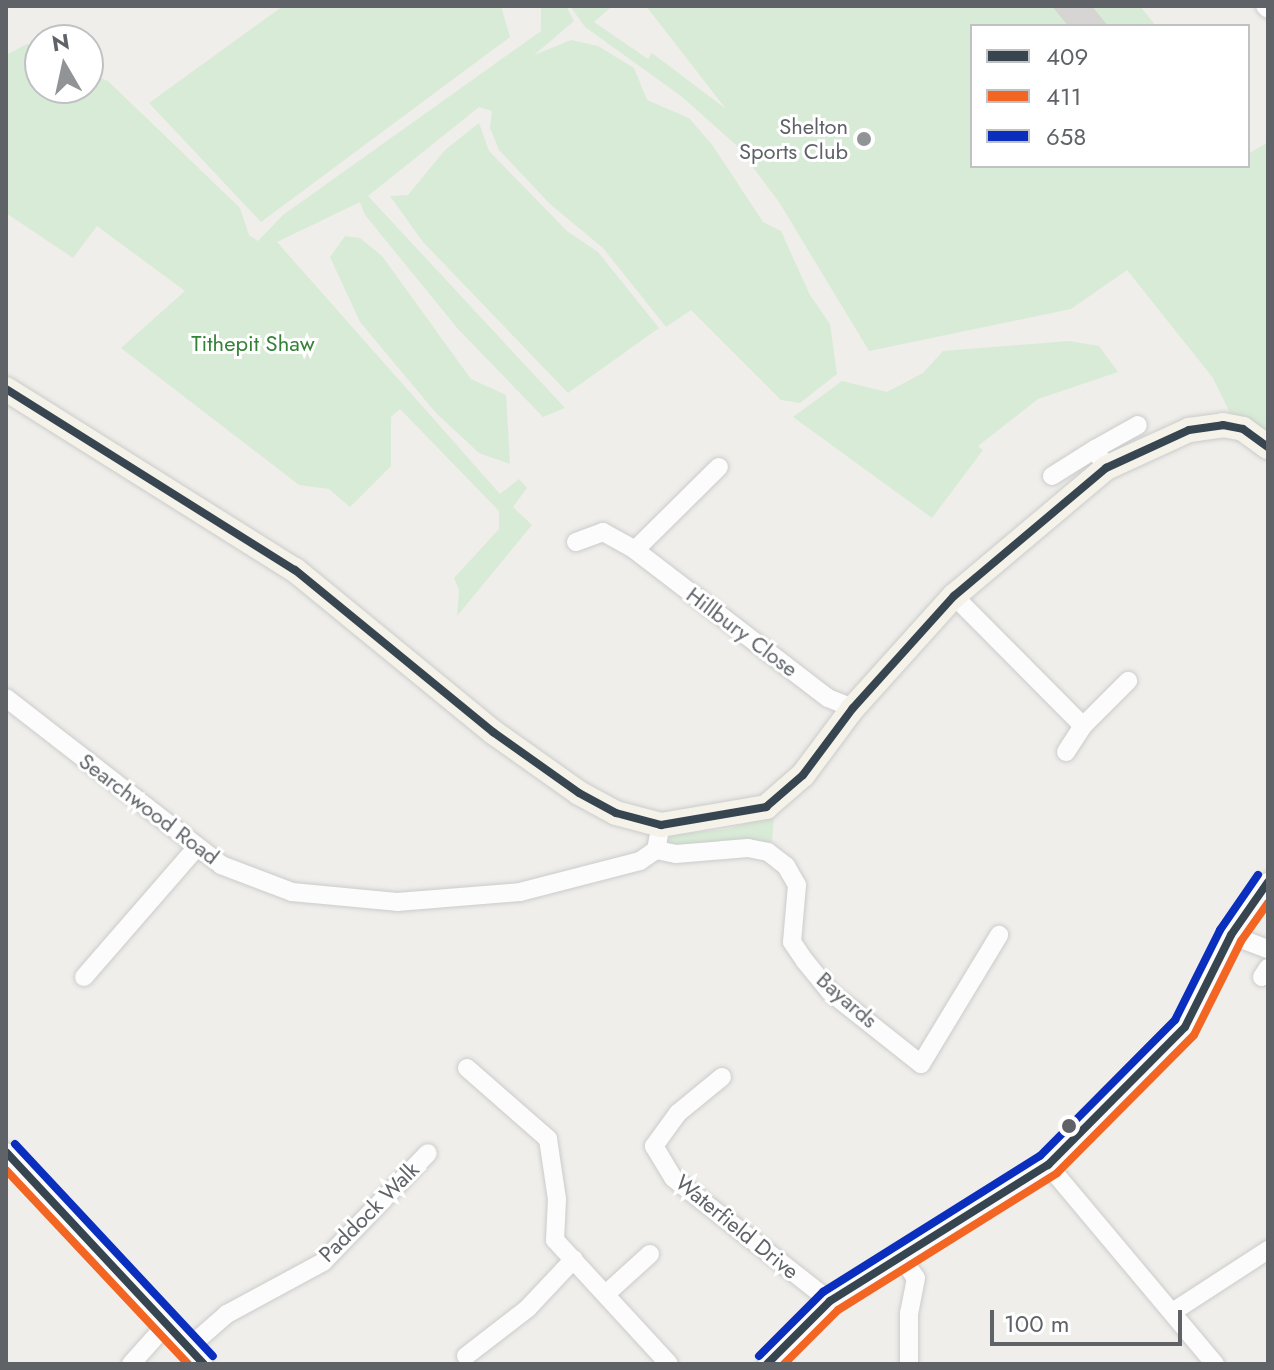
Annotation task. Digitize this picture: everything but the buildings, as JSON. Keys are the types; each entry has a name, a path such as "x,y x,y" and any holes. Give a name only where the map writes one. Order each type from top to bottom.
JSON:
{"main road":[{"path":"6,389 295,570 481,723 579,793 616,813 661,825 766,807 803,775 853,708 954,596 1100,458 1174,435 1223,425 1243,429 1268,447"}],"street":[{"path":"1052,476 1100,458 1138,425"},
{"path":"635,550 719,467"},
{"name":"Hillbury Close","path":"576,542 603,532 635,550 828,698 853,708"},
{"path":"954,596 1083,726"},
{"path":"1066,752 1083,726 1128,681"},
{"name":"Searchwood Road","path":"6,698 197,847 231,869 292,892 397,902 520,892 640,861 656,850"},
{"path":"656,850 661,825"},
{"path":"84,977 197,847"},
{"name":"Bayards","path":"656,850 676,854 748,848 768,852 786,866 797,885 792,942 830,992 921,1064 999,935"},
{"path":"767,1364 830,1301 899,1254 1048,1165 1185,1027 1231,935 1268,882"},
{"path":"1231,935 1268,949"},
{"path":"467,1068 548,1139 557,1199 555,1240 607,1293 669,1364"},
{"name":"Waterfield Drive","path":"722,1077 678,1113 654,1146 673,1178 830,1301"},
{"path":"6,1152 165,1326 204,1364"},
{"name":"Paddock Walk","path":"188,1348 227,1314 323,1262 428,1153"},
{"path":"1048,1165 1174,1311 1215,1364"},
{"path":"1174,1311 1268,1250"},
{"path":"607,1293 650,1254"},
{"path":"899,1254 916,1278 909,1313 909,1364"},
{"path":"466,1356 528,1308 574,1259"},
{"path":"131,1364 165,1326"}],"green space":[{"path":"283,6 501,6 510,37 261,222 149,103"},
{"name":"Tithepit Shaw","path":"541,6 566,6 574,21 534,55 571,40 598,46 634,68 647,100 689,118 713,146 763,222 781,231 810,295 830,324 837,374 800,403 781,400 691,310 666,327 603,248 550,204 499,150 490,128 492,111 479,107 368,196 565,408 543,417 458,329 365,215 360,202 277,242 500,494 519,479 527,488 513,507 532,525 457,616 459,590 454,578 499,529 499,511 400,409 391,417 391,466 350,507 329,489 299,485 121,348 185,291 97,226 73,258 6,213 6,55 24,46 24,104 104,104 104,79 108,81 240,208 249,235 258,241 283,215 541,31"},
{"name":"Shelton Sports Club","path":"570,6 612,6 594,22 648,59 652,53 726,109 646,6 1140,6 1154,24 970,24 970,168 1250,168 1250,153 1268,142 1268,434 1231,415 1213,378 1127,270 1071,309 869,351 779,202 736,145 681,96 585,27"},
{"path":"479,123 489,151 567,231 598,252 659,328 568,393 423,242 390,196 408,195 445,150"},
{"path":"345,236 360,238 382,256 471,379 506,395 510,464 479,453 436,413 360,322 330,257"},
{"path":"1069,341 1099,346 1118,372 1038,399 978,446 983,450 932,518 793,417 842,381 887,392 923,373 943,351"},
{"path":"774,815 772,842 669,846 670,835 728,829"}],"transit line":[{"name":"409","path":"6,389 295,570 493,732 579,793 616,813 661,825 766,807 803,775 853,708 954,596 1106,468 1189,430 1223,425 1243,429 1268,447"},
{"name":"658","path":"759,1356 823,1292 1040,1156 1175,1020 1220,930 1258,875"},
{"name":"409","path":"767,1364 830,1301 1048,1165 1185,1027 1231,935 1268,882"},
{"name":"411","path":"784,1364 838,1310 1057,1173 1194,1035 1241,941 1268,903"},
{"name":"658","path":"15,1144 213,1356"},
{"name":"409","path":"6,1152 204,1364"},
{"name":"411","path":"6,1170 188,1364"}],"place":[{"name":"Shelton Sports Club","path":"864,139"}]}
